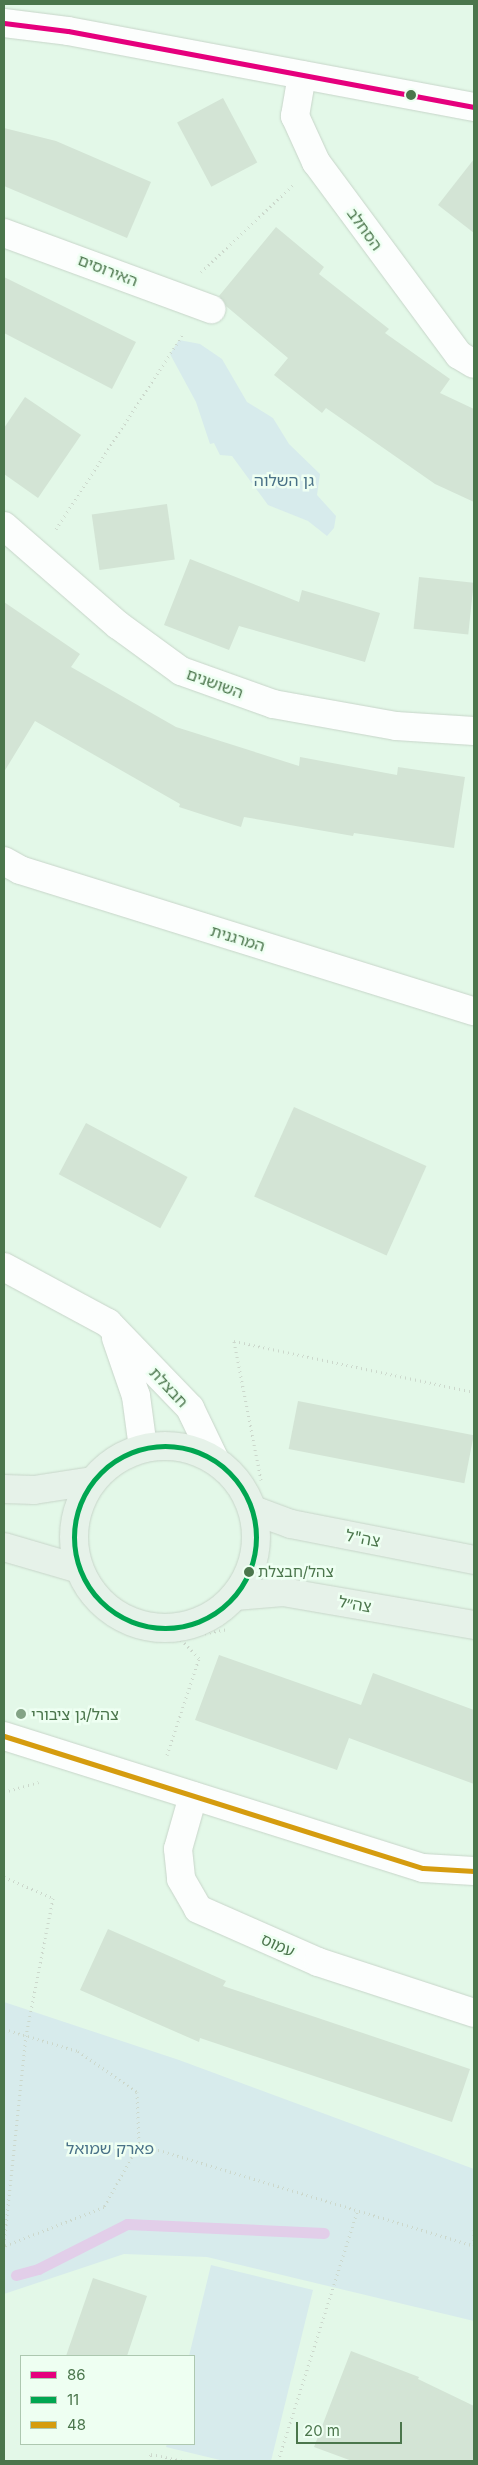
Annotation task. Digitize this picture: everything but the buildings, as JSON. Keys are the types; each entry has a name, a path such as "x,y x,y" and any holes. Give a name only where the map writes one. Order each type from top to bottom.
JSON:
{"main road":[{"path":"168,1446 184,1448 215,1460 232,1474 262,1514 257,1532 255,1555 248,1577 235,1596 214,1613 190,1625 163,1628 136,1624 112,1611 92,1593 79,1569 74,1539 78,1509 92,1482 115,1461 143,1448 168,1446"},
{"path":"4,1489 34,1490 92,1482"},
{"name":"צה\"ל","path":"262,1514 474,1560"},
{"path":"4,1547 79,1569"},
{"name":"צה״ל","path":"235,1596 283,1592 474,1625"}],"street":[{"path":"4,24 68,31 474,106"},
{"name":"הסחלב","path":"302,75 295,116 316,162 459,354 474,364"},
{"name":"האירוסים","path":"4,233 206,307"},
{"name":"השושנים","path":"4,526 118,625 181,672 272,704 396,726 474,731"},
{"name":"המרגנית","path":"4,861 20,870 474,1011"},
{"name":"חבצלת","path":"4,1267 108,1324 190,1408 215,1460"},
{"name":"חבצלת","path":"108,1324 122,1350 136,1396 143,1448"},
{"path":"4,1736 423,1868 474,1870"},
{"name":"עמוס","path":"193,1796 178,1849 181,1879 198,1909 318,1962 474,2013"}],"path":[{"path":"176,296 316,162"},
{"path":"39,556 206,307"},
{"path":"262,1514 234,1341 474,1392"},
{"path":"165,1761 199,1658 180,1638 233,1628"},
{"path":"4,1792 43,1781"},
{"path":"4,1877 53,1898 26,2035 4,2246 104,2207 139,2144 137,2092 78,2051 26,2035 4,2029"},
{"path":"139,2144 357,2212 474,2245 474,2230"},
{"path":"278,2461 357,2212"},
{"path":"149,2461 151,2454 183,2461"}],"shaded area":[{"path":"4,4 474,4 474,2461 4,2461"}],"green space":[{"name":"גן השלוה","path":"179,340 200,344 222,359 247,402 273,418 289,444 320,474 317,495 336,516 334,528 327,536 308,521 268,505 232,456 220,455 214,443 210,444 196,402 170,354"},
{"name":"פארק שמואל","path":"4,2002 179,2060 474,2169 474,2321 207,2257 124,2254 4,2294"},
{"path":"211,2265 313,2290 271,2461 224,2461 166,2447 167,2445 195,2445 195,2355 189,2355"}],"waterway":[{"path":"16,2275 38,2269 127,2224 324,2233"}],"transit line":[{"name":"86","path":"4,23 68,31 474,107"},
{"name":"11","path":"165,1446 183,1448 200,1453 215,1461 235,1479 249,1502 254,1519 256,1537 254,1555 249,1572 241,1587 223,1607 200,1621 183,1626 165,1628 147,1626 130,1621 115,1613 95,1595 81,1572 76,1555 74,1537 76,1519 81,1502 89,1487 107,1467 130,1453 147,1448 165,1446"},
{"name":"48","path":"4,1736 423,1868 474,1871"}],"place":[{"name":"צהל/חבצלת","path":"249,1572"},
{"name":"צהל/גן ציבורי","path":"21,1714"}]}
